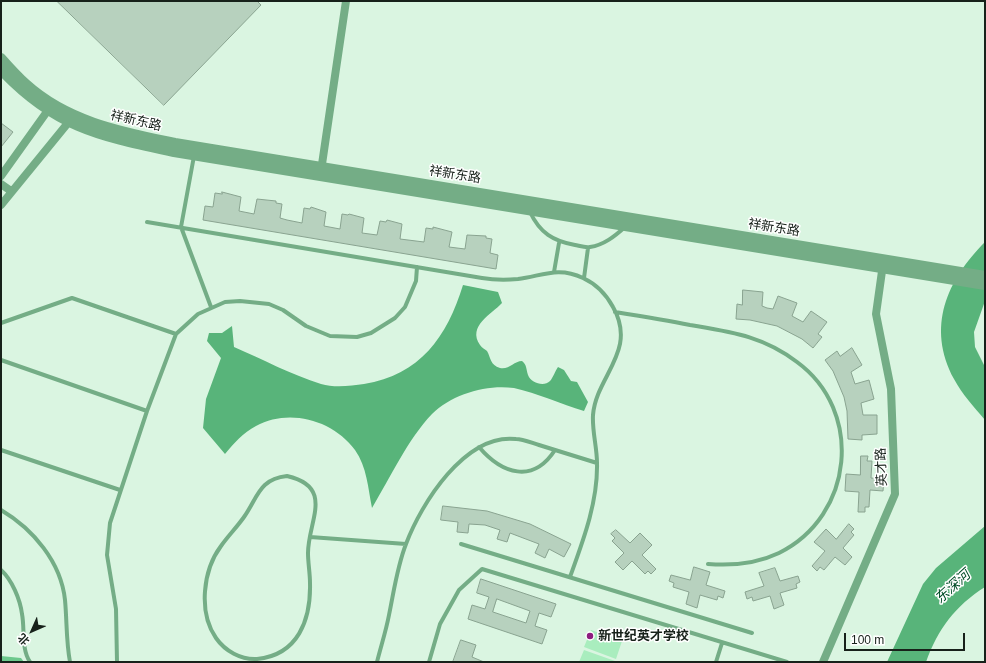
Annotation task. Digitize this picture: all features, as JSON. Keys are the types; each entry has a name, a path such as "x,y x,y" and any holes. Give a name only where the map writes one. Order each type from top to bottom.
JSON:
{"street":[{"path":"321,171 346,1"},
{"name":"祥新东路","path":"1,58 50,107"},
{"name":"祥新东路","path":"1,70 26,96 115,140 321,171 883,264"},
{"path":"1,176 50,107"},
{"path":"1,205 71,119"},
{"name":"祥新东路","path":"321,171 529,210 626,226 925,270"},
{"path":"1,184 11,191"},
{"name":"英才路","path":"823,662 895,494 891,389 879,338 876,314 883,264"},
{"path":"925,270 985,276"},
{"path":"925,270 985,285"}],"lane":[{"path":"195,151 181,227 211,307"},
{"path":"529,210 541,229 559,243 588,248 605,242 626,226"},
{"path":"147,222 494,280 520,279 554,272 564,272 584,278 602,292 615,312 620,327 620,343 617,358 596,402 593,414 597,463 596,486 590,517 570,577"},
{"path":"554,272 559,243"},
{"path":"584,278 588,248"},
{"path":"117,662 116,609 107,555 107,539 110,523 120,490 147,411 176,334 192,319 211,307 225,302 255,301 283,310 318,332 343,338 357,337 384,327 400,313 412,295 418,267"},
{"path":"1,323 72,298 176,334"},
{"path":"615,312 741,333 762,340 781,350 799,363 815,378 828,394 836,411 842,448 841,466 837,484 830,501 813,526 795,543 763,560 745,564 708,564"},
{"path":"1,360 147,411"},
{"path":"377,662 389,614 395,578 406,544 417,520 431,498 457,464 469,453 479,447 499,440 516,438 597,463"},
{"path":"479,447 496,464 519,473 540,467 549,460 555,450"},
{"path":"1,450 120,490"},
{"path":"287,476 302,481 313,492 316,503 316,513 310,537 308,552 310,584 308,607 302,630 295,640 282,651 266,658 242,658 230,652 220,643 212,632 207,619 205,600 207,581 212,563 221,546 236,529 260,490 267,482 277,477 287,476"},
{"path":"1,510 26,527 37,540 55,568 65,600 66,646 70,662"},
{"path":"310,537 406,544"},
{"path":"461,544 752,633"},
{"path":"429,662 440,624 455,597 459,590 482,569 787,662"},
{"path":"1,570 15,592 22,613 25,651 30,662"},
{"path":"716,662 722,643"}],"shaded area":[{"path":"591,630 622,641 616,659 584,647"},
{"path":"584,650 615,661 615,662 579,662"},
{"path":"1,656 21,658 24,662 1,662"}],"water":[{"path":"985,242 985,301 974,332 975,347 985,367 985,420 964,395 954,379 946,360 942,341 941,323 951,288 960,272"},
{"path":"463,285 498,292 502,303 482,321 477,332 477,338 480,345 487,351 494,365 503,368 522,361 526,366 530,378 541,384 550,381 558,367 564,370 571,381 577,382 588,402 584,411 531,393 504,387 481,389 449,401 432,414 415,435 372,508 362,463 355,450 335,431 323,424 296,418 282,418 269,421 256,426 247,432 235,442 225,454 203,428 206,399 221,358 207,341 209,333 222,333 232,326 234,347 288,372 331,386 364,384 384,379 401,372 416,362 428,351 449,321"},
{"name":"东深河","path":"985,526 985,587 974,594 956,610 936,639 926,662 887,662 923,584 936,568"}],"building":[{"path":"57,1 257,1 261,5 164,105"},
{"path":"1,123 13,132 1,147"},
{"path":"222,192 241,197 239,211 254,214 257,199 276,201 276,203 282,204 280,218 302,223 304,208 310,209 311,207 326,212 324,226 340,229 342,214 349,214 364,218 362,233 377,235 380,221 386,222 387,220 402,224 400,239 424,242 426,228 433,229 433,227 452,232 449,247 465,249 467,235 486,236 486,238 492,239 490,253 498,255 496,269 203,220 205,206 213,207 215,193 222,194"},
{"path":"743,290 763,292 762,306 767,308 773,309 778,296 797,303 792,316 803,322 811,311 827,322 818,334 822,337 813,348 802,339 777,326 750,320 736,319 737,304 742,305"},
{"path":"852,348 862,365 851,372 855,384 869,380 874,399 861,403 863,415 877,415 877,434 862,435 862,440 848,439 847,411 844,397 833,371 825,360 837,351 840,356"},
{"path":"861,456 868,456 867,461 872,461 871,478 884,479 883,491 870,490 869,507 865,507 865,512 858,512 859,492 845,491 846,474 860,475"},
{"path":"443,506 487,511 530,524 571,544 564,557 549,549 545,558 535,553 539,544 510,533 507,542 497,539 500,530 485,525 469,524 468,533 457,532 458,522 441,520"},
{"path":"849,524 854,529 851,532 854,535 843,548 852,557 845,565 835,557 824,570 820,567 817,571 812,566 825,551 814,542 826,529 836,539"},
{"path":"616,530 630,543 640,533 652,545 642,555 656,569 651,574 648,571 645,574 632,561 623,570 615,562 624,553 612,541 615,538 611,534"},
{"path":"694,567 710,572 706,585 725,591 723,598 718,596 717,600 700,595 697,608 686,604 689,592 673,587 674,583 669,581 671,575 690,580"},
{"path":"775,568 780,581 798,576 800,582 796,584 797,588 780,593 784,605 774,609 770,596 753,601 752,597 747,599 745,592 764,586 759,573"},
{"path":"481,579 556,604 551,617 539,613 535,626 547,630 542,644 468,619 472,605 485,609 489,597 477,593","holes":["497,599 530,611 526,623 493,612"]},
{"path":"461,640 476,645 472,657 484,662 453,662"}],"place":[{"name":"新世纪英才学校","path":"590,636"}]}
